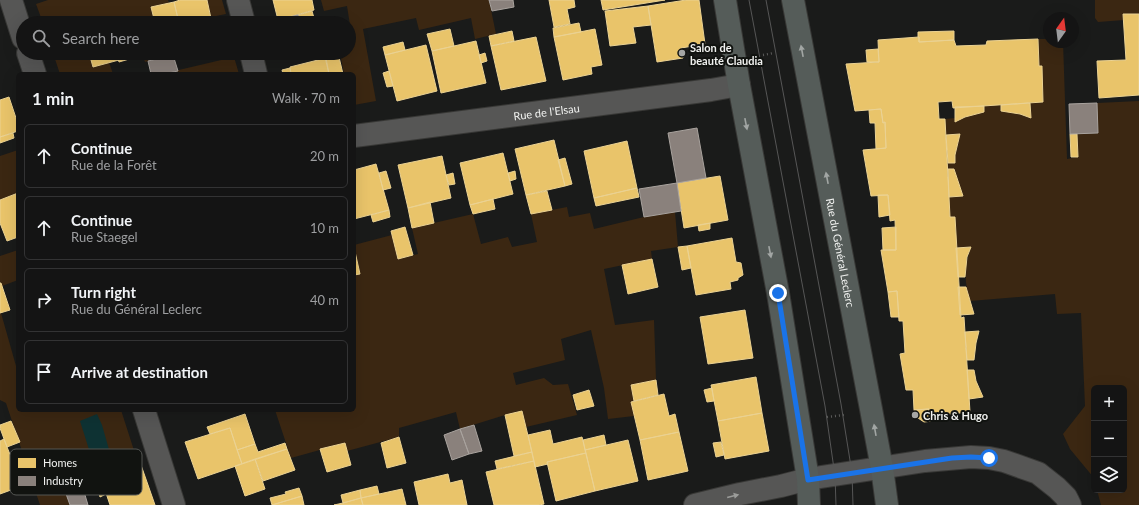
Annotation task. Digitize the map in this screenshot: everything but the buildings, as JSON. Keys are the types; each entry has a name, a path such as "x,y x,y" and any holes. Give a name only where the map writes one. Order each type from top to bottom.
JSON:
{"main road":[{"path":"725,0 739,85 778,293 808,480 809,505"},
{"name":"Rue du Général Leclerc","path":"793,0 882,468 887,505"}],"street":[{"path":"11,0 16,16"},
{"path":"238,0 242,16"},
{"path":"30,60 34,72"},
{"path":"253,60 256,72"},
{"name":"Rue de l'Elsau","path":"356,136 711,90 739,85"},
{"path":"145,412 174,505"},
{"path":"695,505 808,480 952,458 971,457 989,458 1010,463 1038,473 1057,488 1070,505"}],"path":[{"path":"735,60 802,49"},
{"path":"799,422 871,410"}],"shaded area":[{"path":"48,0 168,0 169,3 152,7 154,16 40,16 36,4"},
{"path":"207,0 222,0 226,14 211,16"},
{"path":"321,0 489,0 496,34 475,39 471,18 419,30 416,18 363,29 376,101 356,105 356,72 344,72 341,60 356,60 356,16 349,16 347,6 324,11"},
{"path":"1095,0 1139,0 1139,14 1124,14 1124,20 1098,22 1095,18"},
{"path":"1038,39 1043,39 1043,48 1063,48 1067,159 1078,157 1077,134 1098,133 1097,103 1139,101 1139,505 1101,505 1098,493 1127,493 1127,385 1091,385 1091,474 1070,449 1063,434 1085,406 1081,313 1057,314 1055,294 970,301 967,287 966,268 971,247 956,248 955,217 950,217 949,197 963,196 954,169 948,169 948,163 955,163 955,155 960,134 946,135 945,119 955,118 956,122 965,117 984,112 984,106 1001,105 1002,111 1020,114 1031,118 1030,103 1043,102 1042,66 1039,66"},
{"path":"55,60 91,60 93,67 109,62 112,72 59,72"},
{"path":"221,60 235,60 238,72 170,72"},
{"path":"16,151 16,194 0,200 0,156"},
{"path":"567,207 569,217 590,213 594,229 644,217 675,212 678,247 651,251 652,259 604,269 615,325 654,320 656,380 631,385 634,401 631,402 634,416 608,419 604,388 591,330 561,339 565,360 513,373 516,385 544,378 553,385 568,384 577,415 526,427 521,412 505,415 460,429 456,412 399,428 399,437 347,451 345,443 291,458 276,412 356,412 356,274 360,273 356,254 356,244 392,235 398,259 418,254 412,228 473,214 481,244 508,237 512,247 537,242 531,214"},
{"path":"16,251 16,281 2,286 0,282 0,256"},
{"path":"1,313 16,366 16,412 122,412 134,449 21,449 6,403 0,400"},
{"path":"37,495 67,495 70,505 40,505"}],"water":[{"path":"97,414 102,425 109,449 89,449 80,421"}],"tram line":[{"path":"749,0 825,406 835,476 836,505"},
{"path":"766,0 841,404 852,473 853,505"}],"place":[{"name":"Salon de beauté Claudia","path":"682,53"},
{"name":"Chris & Hugo","path":"915,415"}],"route":[{"path":"778,293 808,480 926,461 971,457 989,458"}]}
